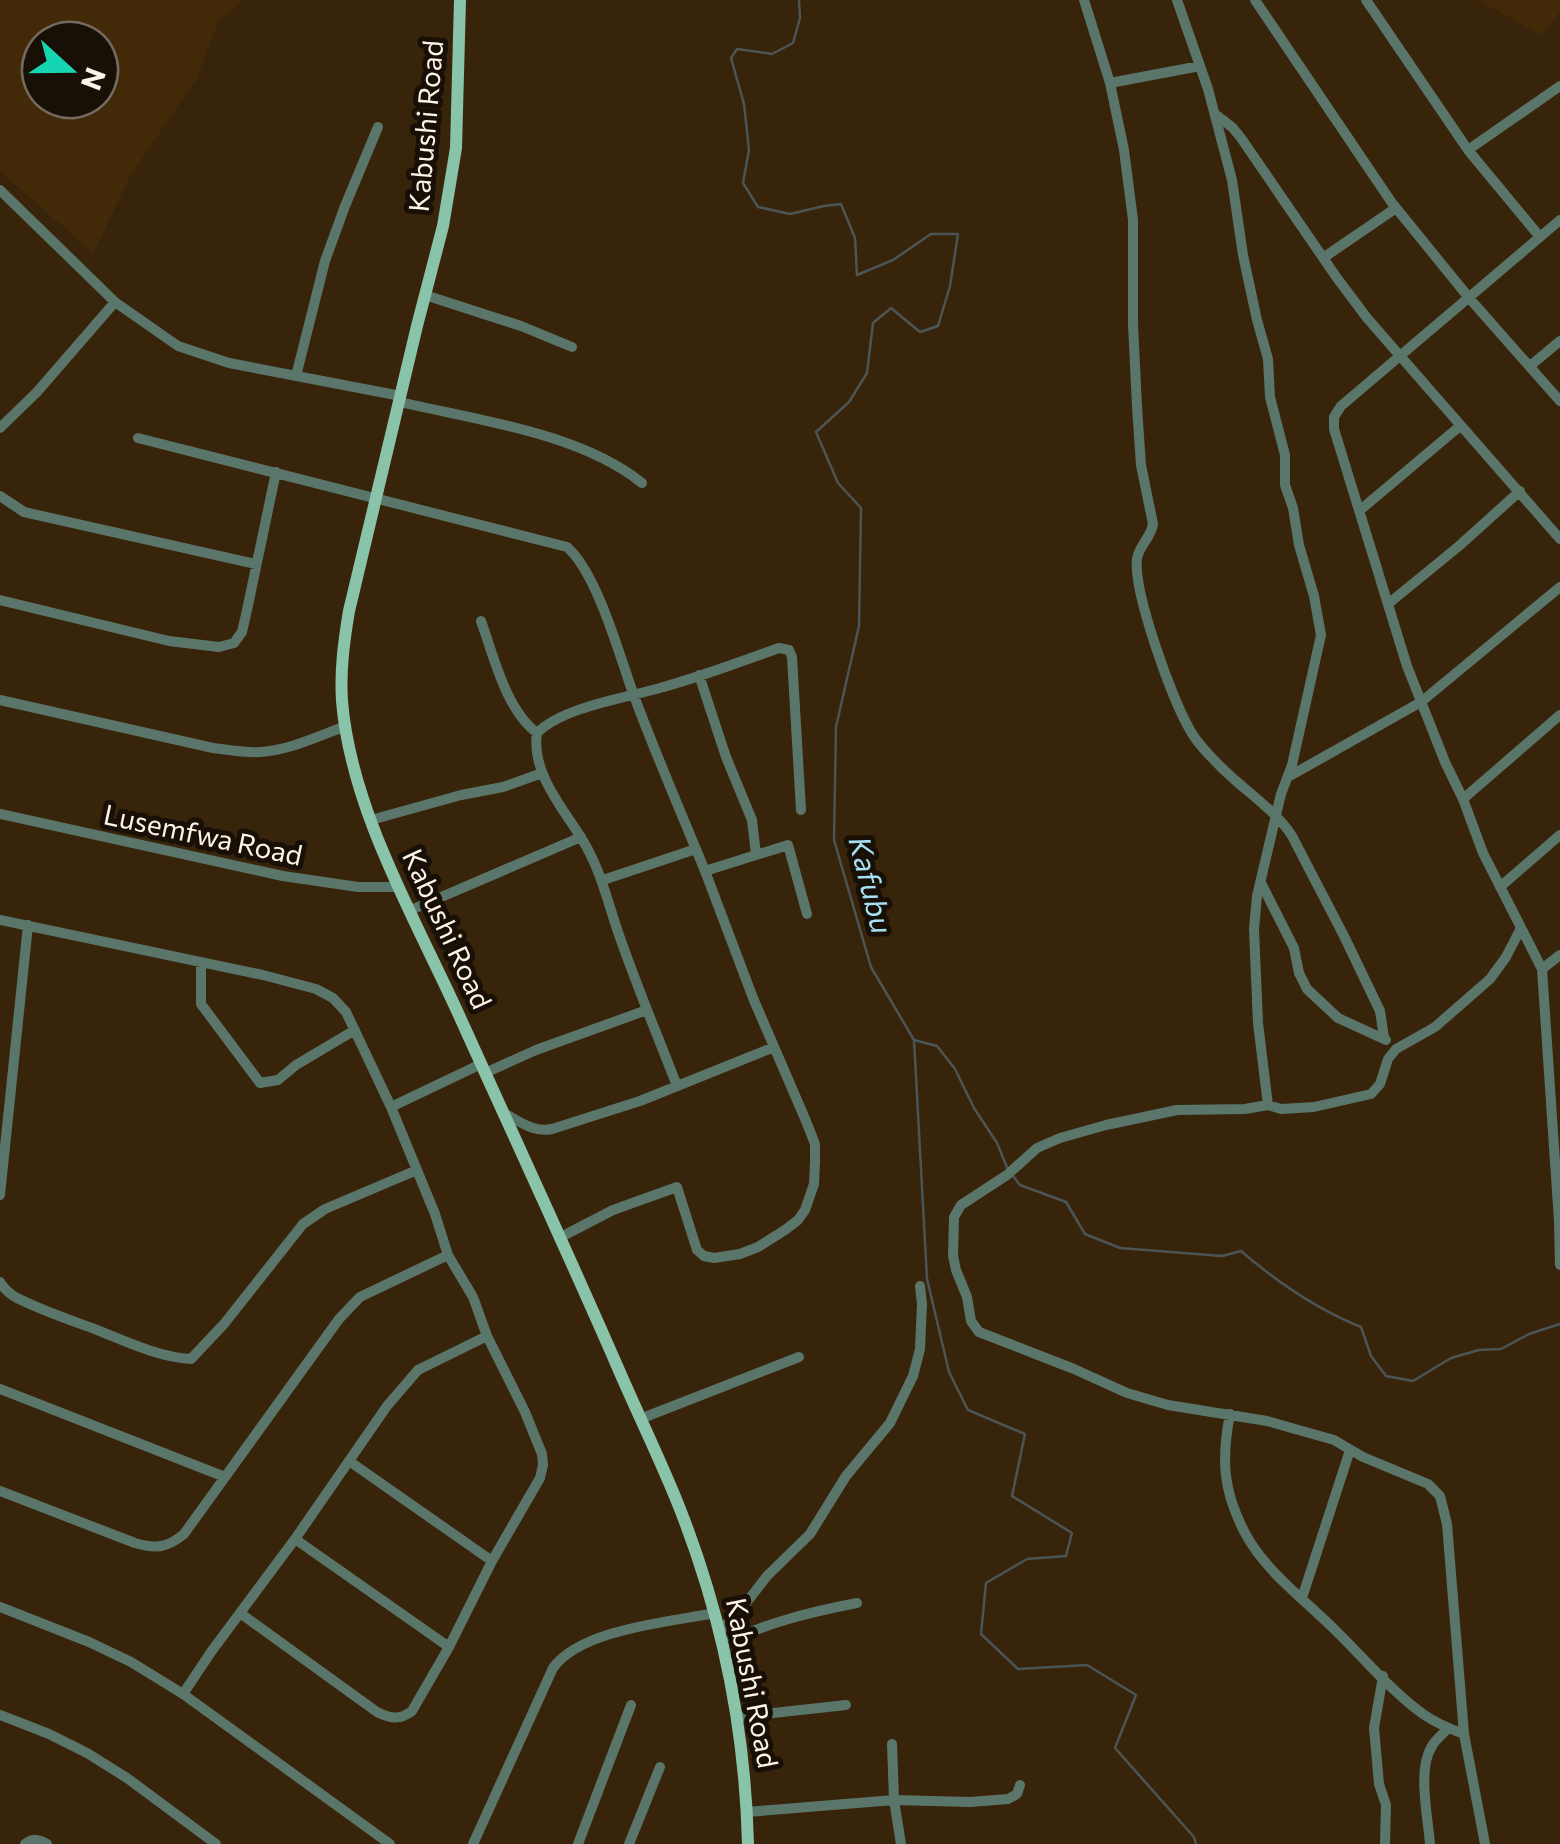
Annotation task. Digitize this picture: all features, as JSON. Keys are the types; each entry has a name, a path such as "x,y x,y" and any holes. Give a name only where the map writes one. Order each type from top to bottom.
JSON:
{"main road":[{"name":"Kabushi Road","path":"460,0 456,148 444,226 349,611 342,655 342,701 356,779 398,887 676,1498 722,1638 738,1717 748,1844"}],"street":[{"path":"1084,0 1110,83 1134,220 1136,407 1141,466 1154,524 1138,554 1138,579 1159,654 1192,734 1292,836 1380,1011 1384,1038"},
{"path":"1177,0 1215,114 1232,180 1256,320 1268,359 1270,397 1285,458 1284,485 1293,508 1321,639 1260,882 1254,929 1258,1023 1268,1105"},
{"path":"1254,0 1396,208 1560,401"},
{"path":"1366,0 1468,150 1540,237"},
{"path":"1110,83 1200,66"},
{"path":"1468,150 1560,86"},
{"path":"1215,114 1241,138 1367,318 1560,539"},
{"path":"296,376 325,261 378,127"},
{"path":"0,190 115,302 195,353 531,431 624,468 642,483"},
{"path":"1323,258 1396,208"},
{"path":"1560,220 1342,406 1334,417 1334,430 1421,702 1483,853 1542,968 1560,1265"},
{"path":"426,294 572,348"},
{"path":"0,428 37,392 115,302"},
{"path":"1530,366 1560,341"},
{"path":"1359,511 1460,426"},
{"path":"138,438 567,547 577,555 602,607 753,998 815,1144 814,1184 798,1220 758,1247 740,1254 714,1258 697,1250 677,1187 613,1210 559,1238"},
{"path":"0,600 169,641 219,648 234,643 242,632 276,472"},
{"path":"1388,604 1520,492"},
{"path":"0,496 24,512 256,564"},
{"path":"1288,777 1421,702 1560,587"},
{"path":"481,621 514,708 537,733"},
{"path":"677,1086 617,928 603,880 542,774 537,733 547,723 607,701 699,676 779,648 790,650 801,810"},
{"path":"699,676 752,820 756,854"},
{"path":"0,700 246,752 292,745 346,726"},
{"path":"1463,799 1560,715"},
{"path":"371,820 542,774"},
{"name":"Lusemfwa Road","path":"0,814 283,876 358,887 398,887"},
{"path":"1500,886 1560,834"},
{"path":"411,910 581,837"},
{"path":"705,871 788,845 807,914"},
{"path":"603,880 696,850"},
{"path":"1260,882 1294,948 1306,989 1338,1018 1384,1038 1396,1049"},
{"path":"0,920 201,962 316,989 334,998 346,1012 392,1107 448,1255 472,1297 542,1454 540,1478 449,1647 405,1716 387,1717 378,1712 240,1613"},
{"path":"0,1195 28,925"},
{"path":"1486,1844 1464,1734 1447,1524 1440,1496 1428,1484 1334,1440 1127,1393 978,1332 953,1256 954,1217 960,1205 1010,1172 1037,1148 1060,1138 1178,1110 1268,1105 1314,1107 1371,1094 1380,1084 1396,1049 1435,1027 1490,979 1521,928"},
{"path":"1542,968 1560,956"},
{"path":"201,962 201,1004 260,1082 278,1080 355,1030"},
{"path":"392,1107 483,1068 647,1010"},
{"path":"503,1112 542,1131 677,1086 774,1046"},
{"path":"0,1282 16,1297 66,1318 147,1349 190,1359 224,1324 303,1224 326,1209 417,1170"},
{"path":"0,1491 153,1548 170,1546 184,1534 339,1319 360,1297 448,1255"},
{"path":"722,1638 766,1576 810,1534 846,1476 896,1412 913,1376 920,1348 920,1286"},
{"path":"183,1694 387,1406 418,1370 487,1336"},
{"path":"640,1419 799,1357"},
{"path":"0,1389 225,1477"},
{"path":"1230,1414 1224,1452 1232,1501 1256,1550 1408,1702 1436,1722 1464,1734"},
{"path":"1302,1598 1350,1450"},
{"path":"350,1461 492,1561"},
{"path":"295,1539 449,1647"},
{"path":"722,1638 800,1614 857,1603"},
{"path":"0,1607 132,1662 183,1694 390,1844"},
{"path":"473,1844 559,1660 590,1642 623,1631 715,1613"},
{"path":"1383,1676 1374,1728 1379,1784 1386,1805 1385,1844"},
{"path":"578,1844 631,1705"},
{"path":"738,1717 846,1705"},
{"path":"0,1715 87,1753 216,1844"},
{"path":"1430,1844 1425,1762 1433,1744 1448,1728"},
{"path":"892,1744 894,1800 901,1844"},
{"path":"628,1844 660,1767"},
{"path":"747,1812 894,1800 1008,1799 1017,1794 1020,1785"},
{"path":"25,1844 30,1840 47,1844"}],"shaded area":[{"path":"0,0 244,0 219,20 197,78 132,173 93,253 0,171"},
{"path":"1478,0 1560,0 1560,12 1542,35"}],"waterway":[{"name":"Kafubu","path":"799,0 800,18 793,43 772,54 737,49 731,58 744,104 749,150 743,183 758,207 790,214 841,204 855,238 857,275 893,260 931,234 958,234 950,286 938,326 920,332 891,308 873,323 867,373 849,402 816,432 838,483 861,508 859,626 836,727 834,840 871,967 914,1040 927,1279 949,1372 968,1410 1025,1434 1012,1496 1072,1533 1066,1556 1027,1559 986,1583 981,1634 1018,1669 1087,1665 1136,1695 1115,1748 1196,1844"},
{"path":"914,1040 937,1046 955,1069 1008,1170"},
{"path":"1013,1176 1020,1185 1066,1202 1085,1234 1120,1248 1222,1256 1241,1251 1298,1294 1361,1327 1371,1356 1386,1376 1413,1381 1451,1358 1501,1349 1560,1324"}]}
